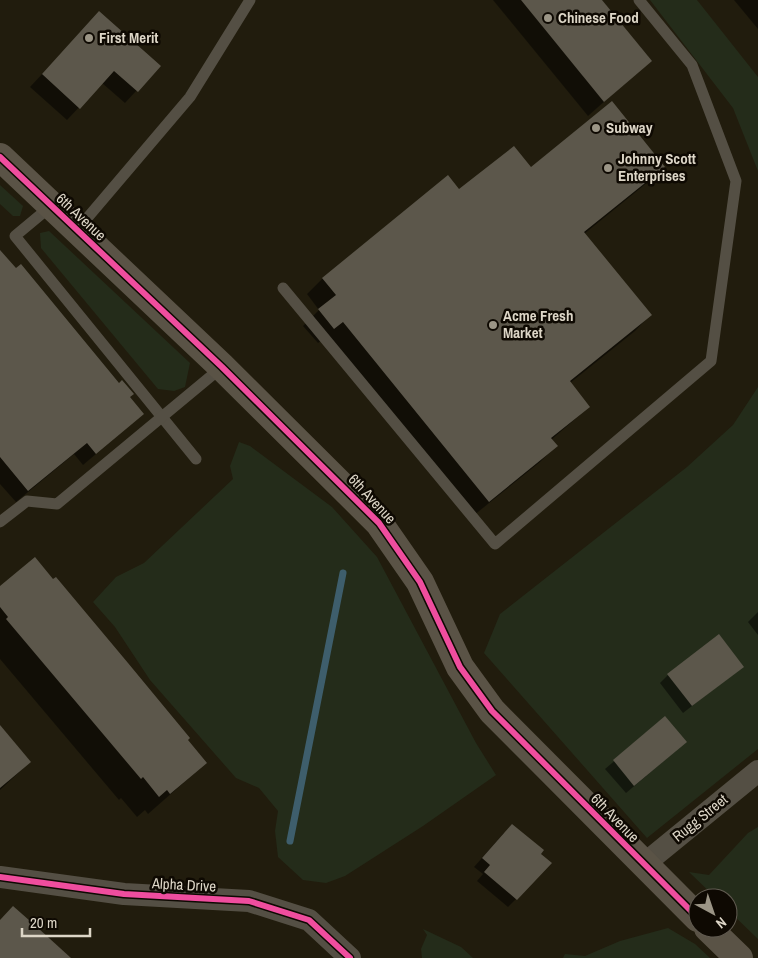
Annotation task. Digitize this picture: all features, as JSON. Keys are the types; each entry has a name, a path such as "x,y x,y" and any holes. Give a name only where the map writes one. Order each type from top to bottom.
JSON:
{"street":[{"name":"6th Avenue","path":"0,157 222,367 379,524 420,582 460,667 475,689 507,727 688,908"},
{"name":"Rugg Street","path":"643,865 758,771"},
{"name":"Alpha Drive","path":"0,877 124,894 250,900 309,920 350,958"},
{"path":"718,938 739,958"}],"lane":[{"path":"77,230 190,97 250,0"},
{"path":"284,288 495,544 711,361 736,181 692,65 639,0"},
{"path":"51,206 14,236 196,458"},
{"path":"0,522 27,501 57,504 222,367"}],"green space":[{"path":"650,0 697,0 758,77 758,171 733,108"},
{"path":"0,185 23,206 20,216 13,216 0,204"},
{"path":"49,231 190,363 185,387 174,391 158,389 41,248 40,233"},
{"path":"758,387 758,749 647,838 484,653 500,614 687,467 733,425"},
{"path":"239,442 250,446 332,507 377,557 476,743 496,775 423,826 345,876 326,883 303,880 278,857 275,831 278,811 259,788 236,778 150,680 115,627 93,602 116,577 144,563 233,479 230,466"},
{"path":"758,827 758,939 738,920 738,888 706,888 689,872 709,875 748,833"},
{"path":"668,928 695,944 710,958 563,958 565,954 585,956 620,941"},
{"path":"423,929 461,947 473,958 422,958 421,949 427,935"}],"building":[{"path":"521,0 602,0 652,61 604,102"},
{"path":"99,11 161,66 138,92 114,71 80,109 42,74"},
{"name":"Acme Fresh Market","path":"612,101 665,167 584,232 652,315 570,381 590,407 551,438 558,446 489,502 343,322 334,329 318,309 336,295 322,278 448,175 459,189 514,146 531,167"},
{"path":"0,250 16,268 21,264 119,383 122,380 134,394 130,397 144,414 96,454 87,443 28,491 0,457"},
{"path":"35,557 53,579 56,577 128,663 190,738 188,740 207,763 170,794 167,790 159,797 143,777 141,779 6,619 8,617 0,607 0,586"},
{"path":"719,634 744,667 692,706 667,674"},
{"path":"665,716 687,742 634,786 613,760"},
{"path":"0,725 31,762 0,788"},
{"path":"512,824 544,850 541,854 552,863 517,900 484,872 490,865 482,858"},
{"path":"13,906 71,958 0,958 0,920"}],"waterway":[{"path":"290,841 343,573"}],"cycle path":[{"path":"0,157 222,367 379,523 420,582 460,667 492,711 688,908"},
{"path":"0,877 124,894 249,901 309,920 350,958"}],"place":[{"name":"Chinese Food","path":"548,18"},
{"name":"First Merit","path":"89,38"},
{"name":"Subway","path":"596,128"},
{"name":"Johnny Scott Enterprises","path":"608,168"},
{"name":"Acme Fresh Market","path":"493,325"}]}
